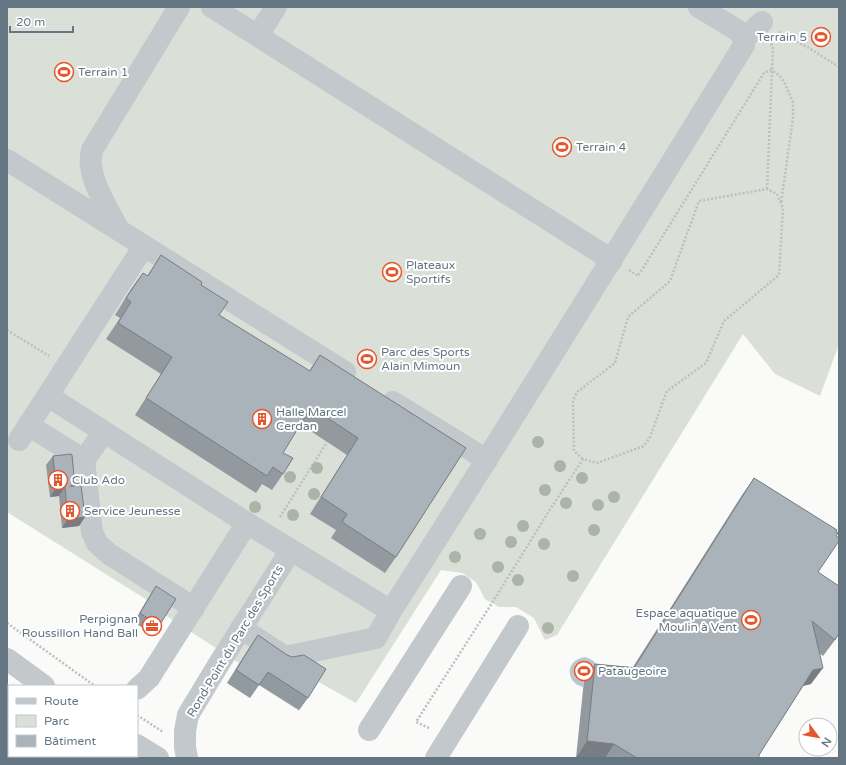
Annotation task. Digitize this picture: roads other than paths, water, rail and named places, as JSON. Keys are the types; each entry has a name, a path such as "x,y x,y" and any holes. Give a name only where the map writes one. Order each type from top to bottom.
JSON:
{"street":[{"path":"119,231 95,182 91,166 92,150 179,7"},
{"path":"212,7 612,260"},
{"path":"258,35 276,7"},
{"path":"241,628 285,657 376,638 612,260 744,45 744,38 737,30 699,7"},
{"path":"744,38 762,22"},
{"path":"7,160 359,381"},
{"path":"84,460 24,433 144,246"},
{"path":"379,393 486,460"},
{"path":"48,396 247,524 391,612"},
{"path":"104,432 84,460 92,532 97,543 109,554 194,608"},
{"path":"138,688 149,678 247,524"},
{"name":"Rond-Point du Parc des Sports","path":"187,758 185,731 188,715 291,550"},
{"path":"369,730 461,586"},
{"path":"436,758 518,626"},
{"path":"7,660 43,685"},
{"path":"138,746 158,758"}],"place":[{"name":"Terrain 5","path":"821,37"},
{"name":"Terrain 1","path":"64,72"},
{"name":"Terrain 4","path":"562,147"},
{"name":"Plateaux Sportifs","path":"392,272"},
{"name":"Parc des Sports Alain Mimoun","path":"367,359"},
{"name":"Halle Marcel Cerdan","path":"262,419"},
{"name":"Club Ado","path":"58,480"},
{"name":"Service Jeunesse","path":"70,511"},
{"name":"Espace aquatique Moulin à Vent","path":"751,620"},
{"name":"Perpignan Roussillon Hand Ball","path":"152,626"},
{"name":"Pataugeoire","path":"584,671"}]}
